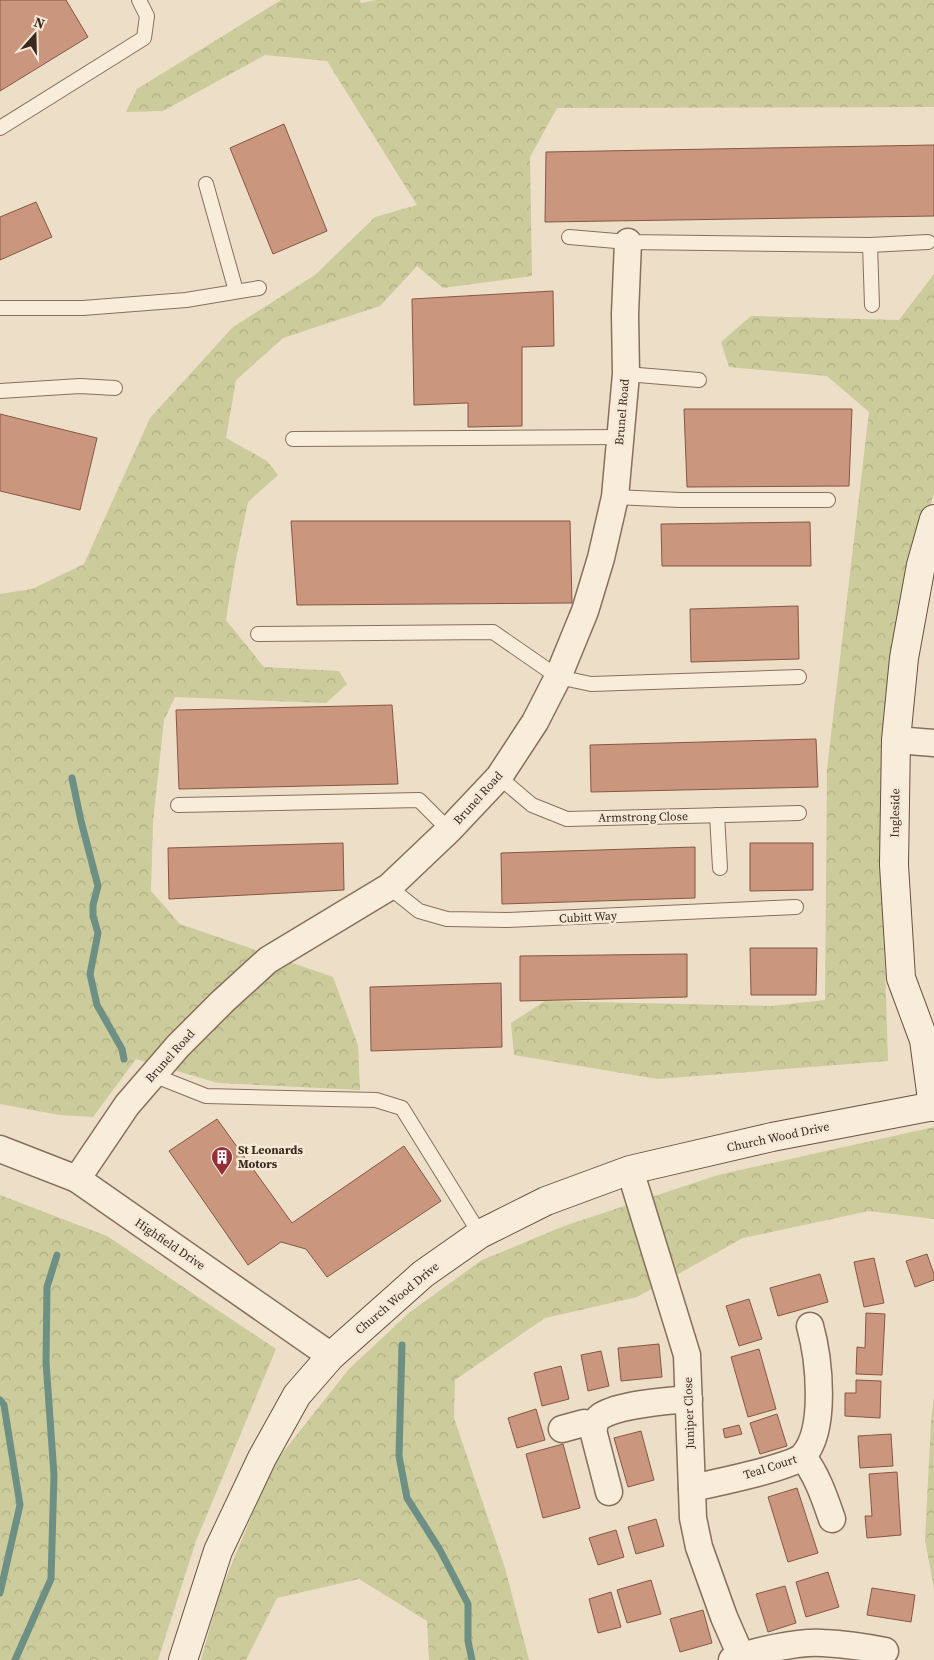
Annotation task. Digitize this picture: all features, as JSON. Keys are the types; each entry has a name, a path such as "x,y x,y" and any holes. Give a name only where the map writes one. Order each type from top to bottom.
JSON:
{"street":[{"name":"Brunel Road","path":"77,1180 127,1105 178,1046 222,1002 268,960 389,887 449,830 500,776 535,722 558,676 585,611 601,558 615,496 626,374 625,314 628,242"},
{"name":"Ingleside","path":"933,1107 924,1040 901,978 894,864 896,740 904,658 921,565 934,519"},
{"path":"896,740 934,743"},
{"name":"Church Wood Drive","path":"183,1660 218,1551 262,1458 297,1396 331,1356 423,1274 480,1234 546,1201 630,1170 772,1137 933,1107"},
{"name":"Highfield Drive","path":"0,1149 77,1180 331,1356"},
{"name":"Juniper Close","path":"630,1170 687,1355 692,1488 698,1547 737,1658"},
{"name":"Teal Court","path":"692,1488 795,1462 803,1456 810,1444 818,1422 818,1375 814,1340 810,1326"},
{"path":"609,1492 594,1434 594,1425 600,1417 618,1409 660,1401 689,1399"},
{"path":"562,1429 584,1423 594,1425"},
{"path":"803,1456 812,1468 832,1519"},
{"path":"737,1658 788,1646 821,1642 858,1653 885,1651"}],"lane":[{"path":"0,128 144,38 147,16 139,0"},
{"path":"206,184 236,291"},
{"path":"569,237 628,242 870,244 928,242"},
{"path":"870,244 872,305"},
{"path":"0,308 83,308 186,300 258,288"},
{"path":"626,374 699,380"},
{"path":"0,391 80,386 115,388"},
{"path":"293,439 620,437"},
{"path":"615,496 680,500 828,500"},
{"path":"258,634 493,632 558,676 591,684 799,677"},
{"name":"Armstrong Close","path":"500,776 532,805 567,818 799,813"},
{"path":"178,805 419,800 449,830"},
{"path":"717,815 720,868"},
{"name":"Cubitt Way","path":"389,887 419,910 448,919 507,920 796,907"},
{"path":"153,1075 206,1096 376,1100 402,1108 480,1234"}],"green space":[{"path":"281,0 360,0 361,3 376,0 934,0 934,107 557,108 530,157 532,276 443,288 417,266 380,306 283,338 236,380 226,438 267,461 278,475 248,502 226,620 264,667 339,671 347,684 326,703 175,697 164,720 153,822 151,891 180,924 333,977 358,1045 360,1090 218,1083 136,1059 93,1117 59,1115 0,1104 0,594 32,589 84,564 150,418 233,327 315,275 375,217 417,205 327,61 265,55 163,111 126,112 137,89"},
{"path":"934,274 934,493 897,622 881,837 888,1061 658,1079 514,1055 511,1023 545,1001 771,1006 825,1000 827,769 869,412 827,376 729,367 721,342 751,316 899,320"},
{"path":"934,1127 934,1219 869,1211 743,1238 637,1297 545,1318 455,1380 454,1418 505,1568 529,1660 429,1660 427,1621 359,1579 277,1598 246,1660 201,1660 220,1592 273,1465 349,1369 410,1312 482,1260 564,1226 718,1175"},
{"path":"0,1195 107,1236 276,1349 196,1541 158,1660 0,1660"},
{"path":"934,1397 934,1589 925,1540"}],"building":[{"path":"0,0 66,0 88,37 0,91"},
{"path":"284,124 327,231 273,254 230,148"},
{"path":"934,145 934,216 545,222 546,152"},
{"path":"36,202 52,237 0,260 0,217"},
{"path":"553,291 554,346 522,347 522,426 468,427 468,403 414,405 412,299"},
{"path":"684,409 852,409 849,486 687,487"},
{"path":"0,414 97,438 80,510 0,491"},
{"path":"291,521 570,521 572,603 297,605"},
{"path":"810,522 811,566 662,566 661,524"},
{"path":"798,606 799,659 691,662 690,609"},
{"path":"392,705 398,784 179,789 176,710"},
{"path":"816,739 818,787 591,792 590,745"},
{"path":"343,843 344,890 169,899 168,848"},
{"path":"750,843 813,843 813,890 750,891"},
{"path":"695,847 695,898 502,904 501,853"},
{"path":"750,948 817,948 816,995 751,995"},
{"path":"687,954 687,997 520,1001 520,956"},
{"path":"501,983 502,1047 371,1051 370,987"},
{"name":"St Leonards Motors","path":"217,1119 292,1223 404,1146 441,1201 327,1277 306,1249 281,1242 248,1265 169,1151"},
{"path":"927,1254 934,1274 934,1280 915,1287 906,1261"},
{"path":"874,1258 884,1303 864,1307 854,1262"},
{"path":"820,1274 828,1302 778,1316 770,1288"},
{"path":"749,1299 762,1339 739,1346 726,1306"},
{"path":"866,1313 885,1314 882,1375 856,1374 857,1347 865,1348"},
{"path":"659,1344 662,1377 621,1381 618,1348"},
{"path":"759,1349 776,1409 748,1417 731,1357"},
{"path":"601,1351 609,1386 588,1391 581,1355"},
{"path":"561,1366 569,1399 542,1406 534,1373"},
{"path":"856,1380 881,1381 880,1418 845,1416 845,1393 856,1393"},
{"path":"536,1409 545,1440 517,1448 508,1418"},
{"path":"777,1414 787,1446 760,1454 750,1423"},
{"path":"739,1425 742,1434 725,1438 723,1429"},
{"path":"641,1431 654,1480 628,1487 614,1438"},
{"path":"891,1434 893,1466 860,1468 858,1436"},
{"path":"563,1444 580,1508 543,1518 526,1454"},
{"path":"897,1472 901,1535 867,1538 865,1516 872,1516 869,1474"},
{"path":"797,1488 818,1553 788,1562 768,1497"},
{"path":"656,1519 664,1546 636,1554 628,1527"},
{"path":"616,1530 624,1557 598,1565 589,1538"},
{"path":"828,1572 839,1607 806,1617 796,1582"},
{"path":"651,1580 661,1614 627,1623 617,1590"},
{"path":"785,1586 796,1623 768,1632 756,1594"},
{"path":"872,1588 915,1595 911,1622 867,1615"},
{"path":"611,1592 621,1627 598,1633 589,1599"},
{"path":"703,1610 712,1643 680,1652 670,1619"}],"waterway":[{"path":"72,778 98,886 93,905 93,916 98,933 90,974 97,1005 122,1049 124,1059"},
{"path":"15,1660 51,1579 54,1475 46,1362 47,1287 57,1255"},
{"path":"402,1345 399,1456 407,1498 440,1550 468,1604 468,1641 472,1660"},
{"path":"0,1400 4,1405 20,1505 0,1593"}],"place":[{"name":"St Leonards Motors","path":"222,1176"}]}
